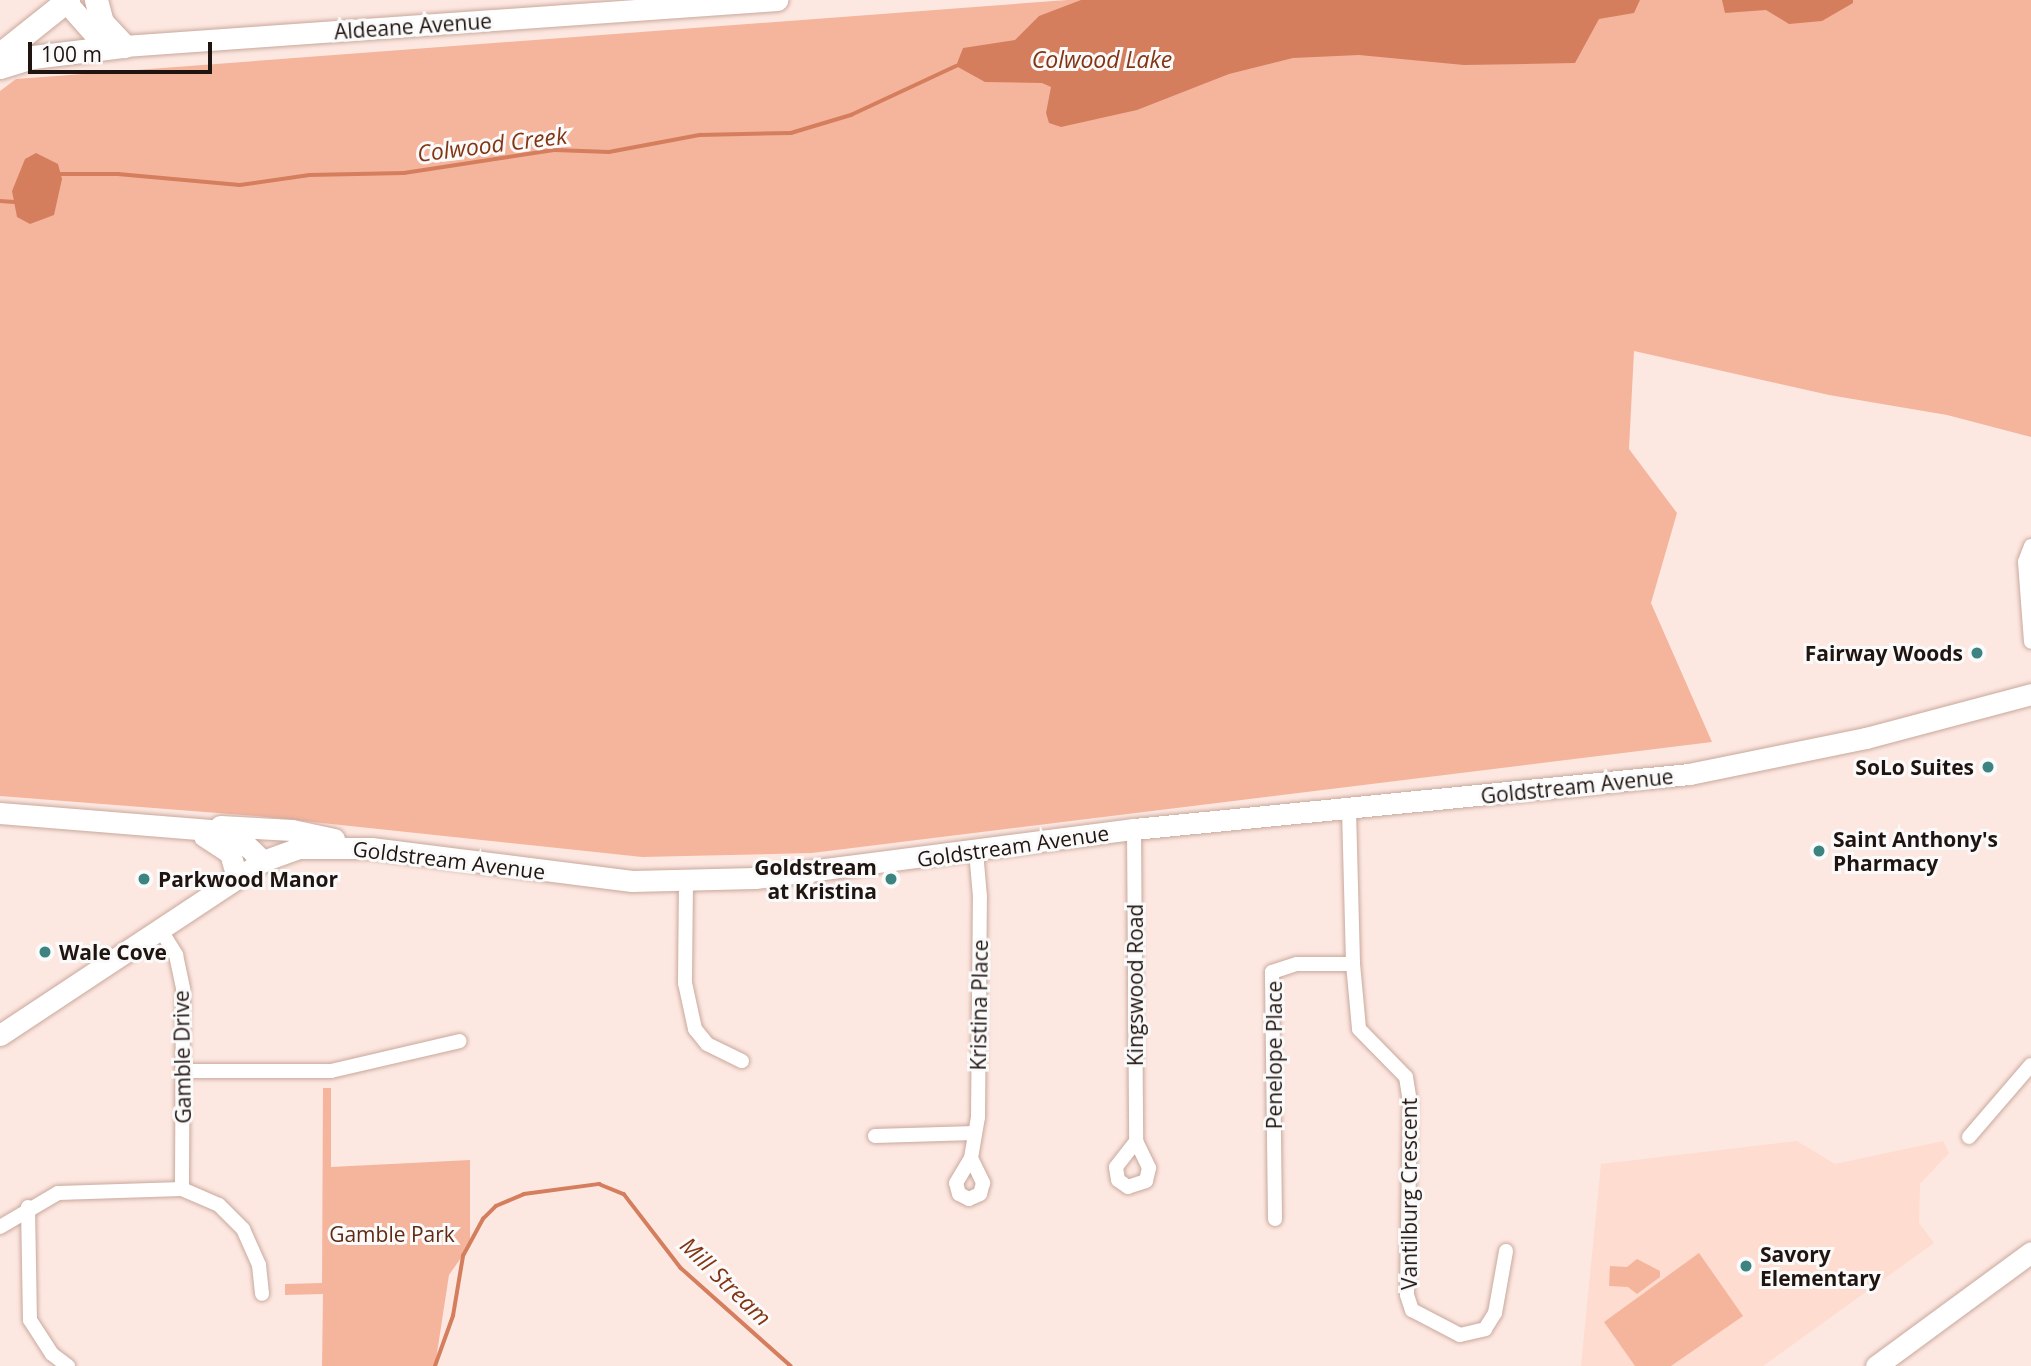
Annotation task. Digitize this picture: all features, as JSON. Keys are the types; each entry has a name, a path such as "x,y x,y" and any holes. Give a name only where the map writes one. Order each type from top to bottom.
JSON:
{"main road":[{"path":"96,0 102,22 124,46"},
{"name":"Aldeane Avenue","path":"66,1 97,37 124,46 777,0"},
{"path":"0,54 66,1"},
{"path":"0,67 33,57 124,46"},
{"name":"Goldstream Avenue","path":"0,1035 263,861 298,848 371,848 568,874 686,882 832,871 1133,829 1349,810 1710,771 1866,738 2031,694"},
{"path":"0,813 186,827 292,830 371,848"},
{"path":"186,827 241,839 263,861"},
{"path":"186,827 224,846 237,878"},
{"path":"1876,1366 2031,1252"}],"street":[{"path":"2031,546 2025,562 2031,642"},
{"name":"Vantilburg Crescent","path":"1349,810 1353,964 1359,1029 1406,1077 1410,1102 1407,1296 1412,1310 1460,1335 1485,1329 1495,1313 1506,1251"},
{"name":"Kingswood Road","path":"1133,829 1136,1141"},
{"name":"Kristina Place","path":"971,1158 975,1133 980,897 976,851"},
{"path":"686,882 685,983 695,1029 707,1044 742,1061"},
{"name":"Gamble Drive","path":"160,929 181,971 184,1071 182,1189"},
{"name":"Penelope Place","path":"1275,1219 1272,972 1297,964 1353,964"},
{"path":"184,1071 331,1071 460,1041"},
{"path":"1969,1137 2031,1065"},
{"path":"875,1136 975,1133"},
{"path":"0,1227 28,1207 72,1191 182,1189 219,1205 243,1229 258,1265 262,1294"},
{"path":"28,1207 30,1320 52,1354 68,1366"}],"shaded area":[{"name":"Savory Elementary","path":"1797,1141 1835,1164 1943,1141 1949,1153 1920,1184 1919,1223 1934,1243 1763,1366 1581,1366 1601,1164"}],"green space":[{"path":"1067,0 2031,0 2031,437 1947,415 1829,395 1634,351 1629,449 1677,513 1651,603 1712,742 812,853 642,857 256,816 0,796 0,91 16,79"},
{"name":"Gamble Park","path":"323,1088 331,1088 331,1167 470,1160 470,1245 449,1275 435,1366 322,1366 323,1294 285,1295 285,1284 322,1283"},
{"path":"1699,1253 1743,1316 1671,1366 1635,1366 1604,1322"},
{"path":"1637,1259 1660,1271 1660,1277 1637,1294 1628,1287 1609,1286 1610,1266 1627,1267"}],"water":[{"name":"Colwood Lake","path":"1081,0 1640,0 1634,13 1599,19 1575,63 1464,65 1359,55 1293,58 1229,74 1137,110 1061,127 1049,123 1046,113 1051,87 1042,83 985,82 956,66 963,48 1015,40 1039,16"},
{"path":"1722,0 1853,0 1853,3 1822,21 1789,24 1766,10 1725,13"},
{"path":"36,153 58,164 62,179 54,215 30,224 17,217 12,191 25,159"}],"waterway":[{"name":"Colwood Creek","path":"60,174 118,174 240,185 309,175 404,173 555,150 609,152 700,135 791,133 851,115 956,66"},
{"name":"Colwood Creek","path":"0,201 14,202"},
{"name":"Mill Stream","path":"435,1366 453,1316 463,1256 483,1219 496,1206 524,1194 599,1184 624,1194 681,1268 791,1366"}],"place":[{"name":"Fairway Woods","path":"1977,653"},
{"name":"SoLo Suites","path":"1988,767"},
{"name":"Saint Anthony's Pharmacy","path":"1819,851"},
{"name":"Parkwood Manor","path":"144,879"},
{"name":"Goldstream at Kristina","path":"891,879"},
{"name":"Wale Cove","path":"45,952"},
{"name":"Savory Elementary","path":"1746,1266"}]}
